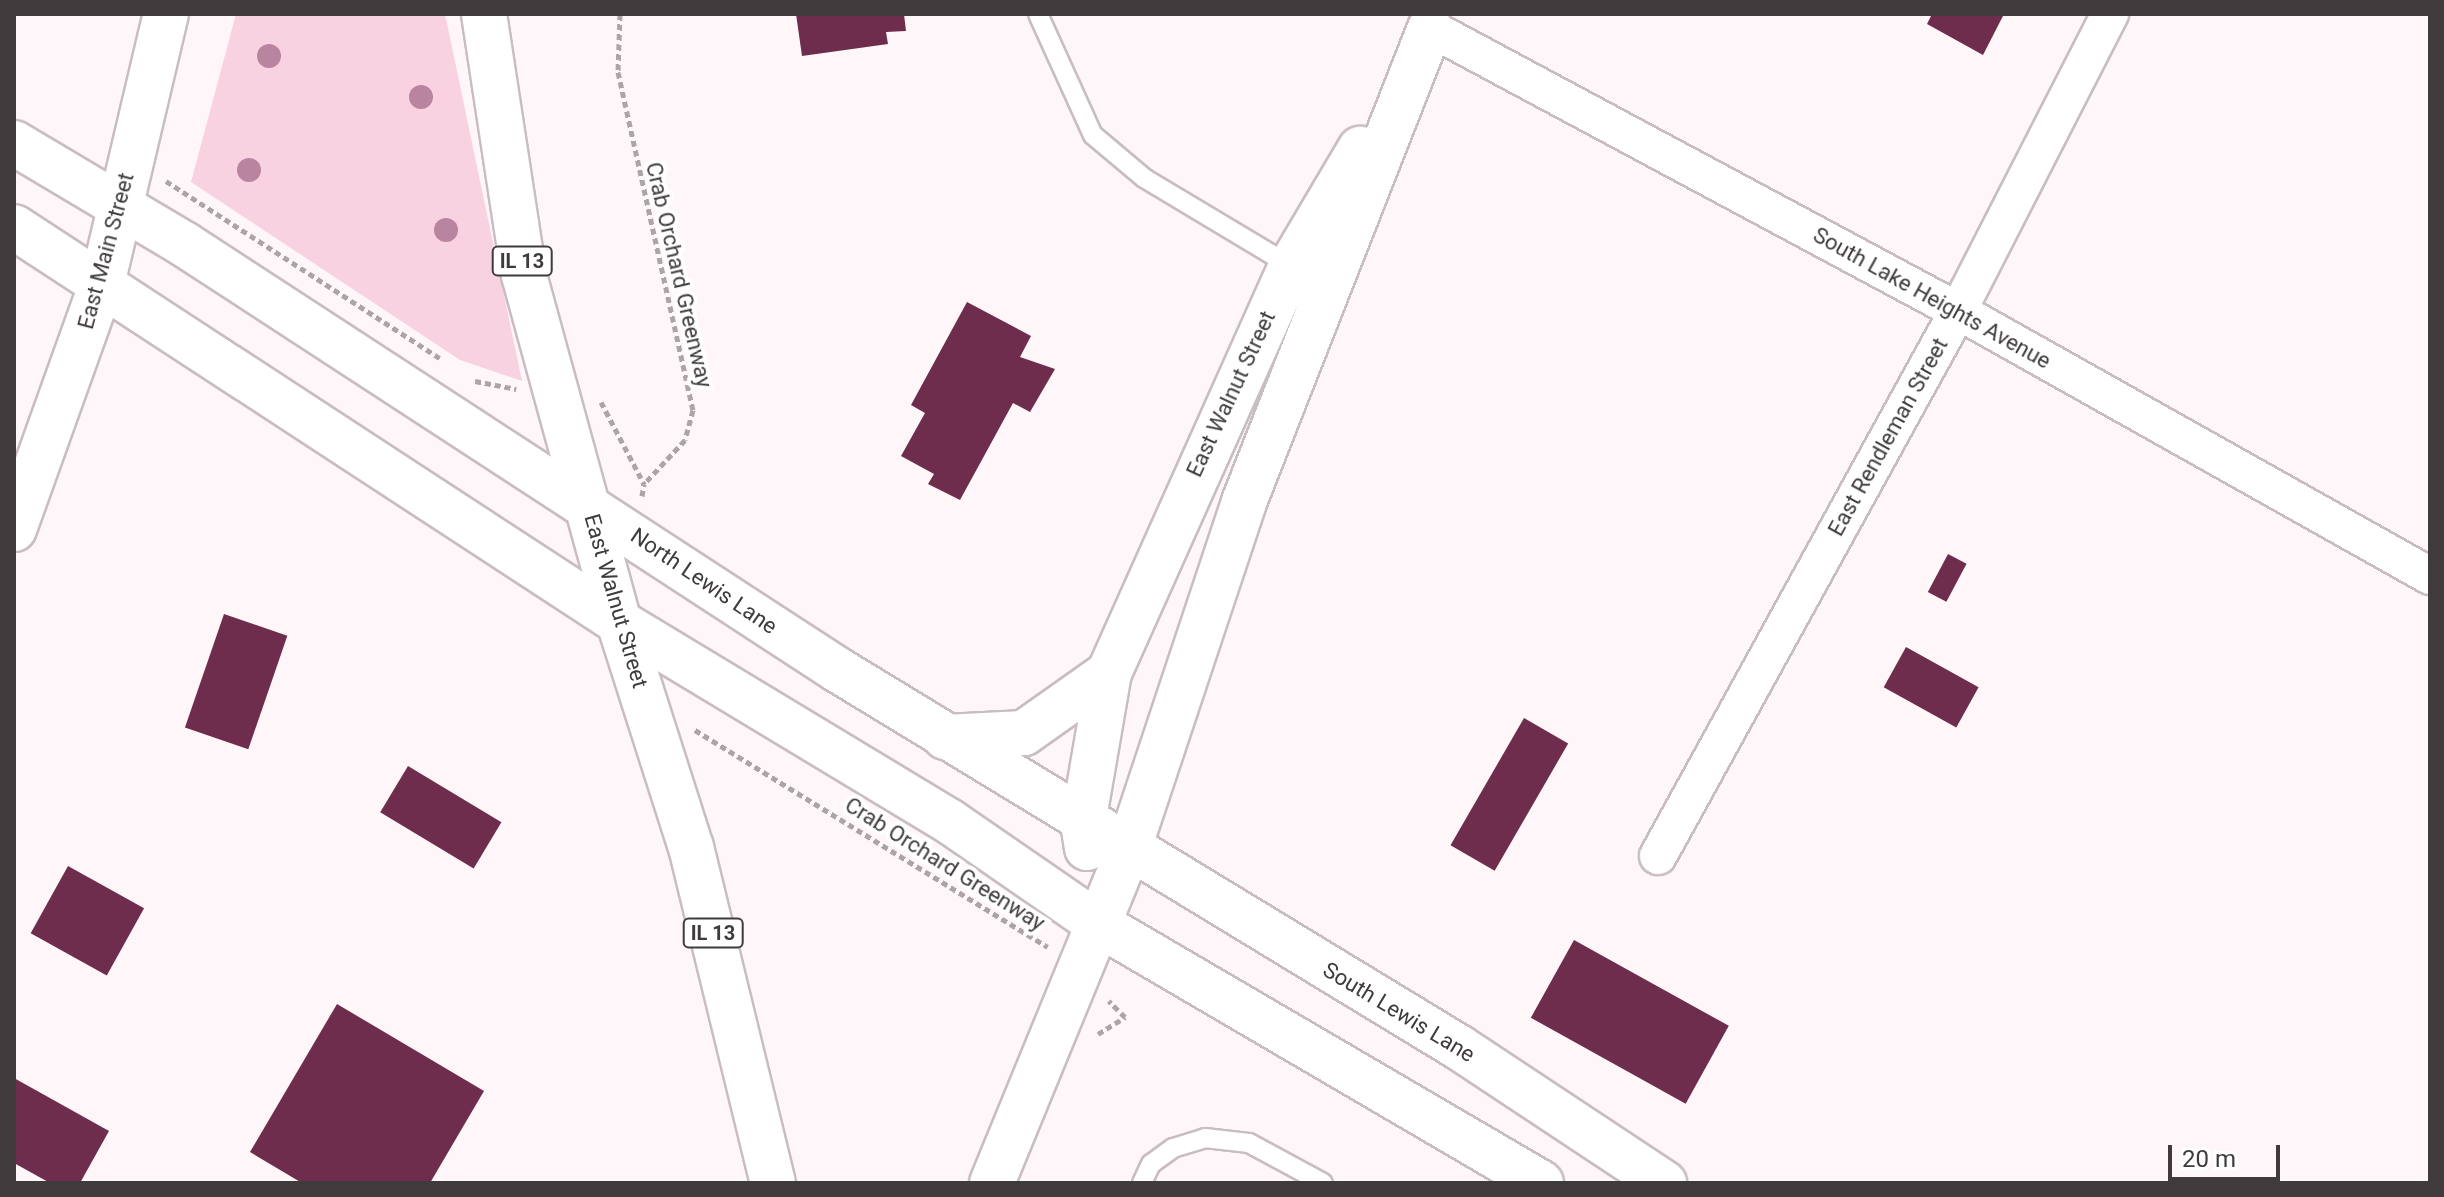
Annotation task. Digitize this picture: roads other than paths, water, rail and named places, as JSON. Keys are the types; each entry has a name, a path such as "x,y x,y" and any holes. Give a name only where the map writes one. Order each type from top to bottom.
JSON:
{"main road":[{"name":"East Main Street","path":"14,529 103,280 166,14"},
{"name":"East Walnut Street","path":"484,14 524,275 619,622 688,836 773,1183"},
{"name":"East Walnut Street","path":"1100,925 1083,823 1109,673 1292,264 1434,21"},
{"name":"East Walnut Street","path":"992,1183 1100,925 1128,851 1244,502 1434,21"},
{"name":"North Lewis Lane","path":"14,143 120,204 945,737 1128,851"},
{"path":"14,227 103,280 619,622 949,821 1100,925 1541,1183"},
{"path":"945,737 1024,733 1109,673"},
{"name":"South Lewis Lane","path":"1128,851 1460,1048 1664,1183"}],"street":[{"name":"East Rendleman Street","path":"1658,856 1958,311 2110,14"},
{"name":"South Lake Heights Avenue","path":"1434,21 2430,576"}],"lane":[{"path":"1038,14 1093,135 1216,225 1292,264 1313,326"},
{"path":"1142,1183 1151,1164 1173,1148 1205,1138 1249,1143 1323,1183"}]}
